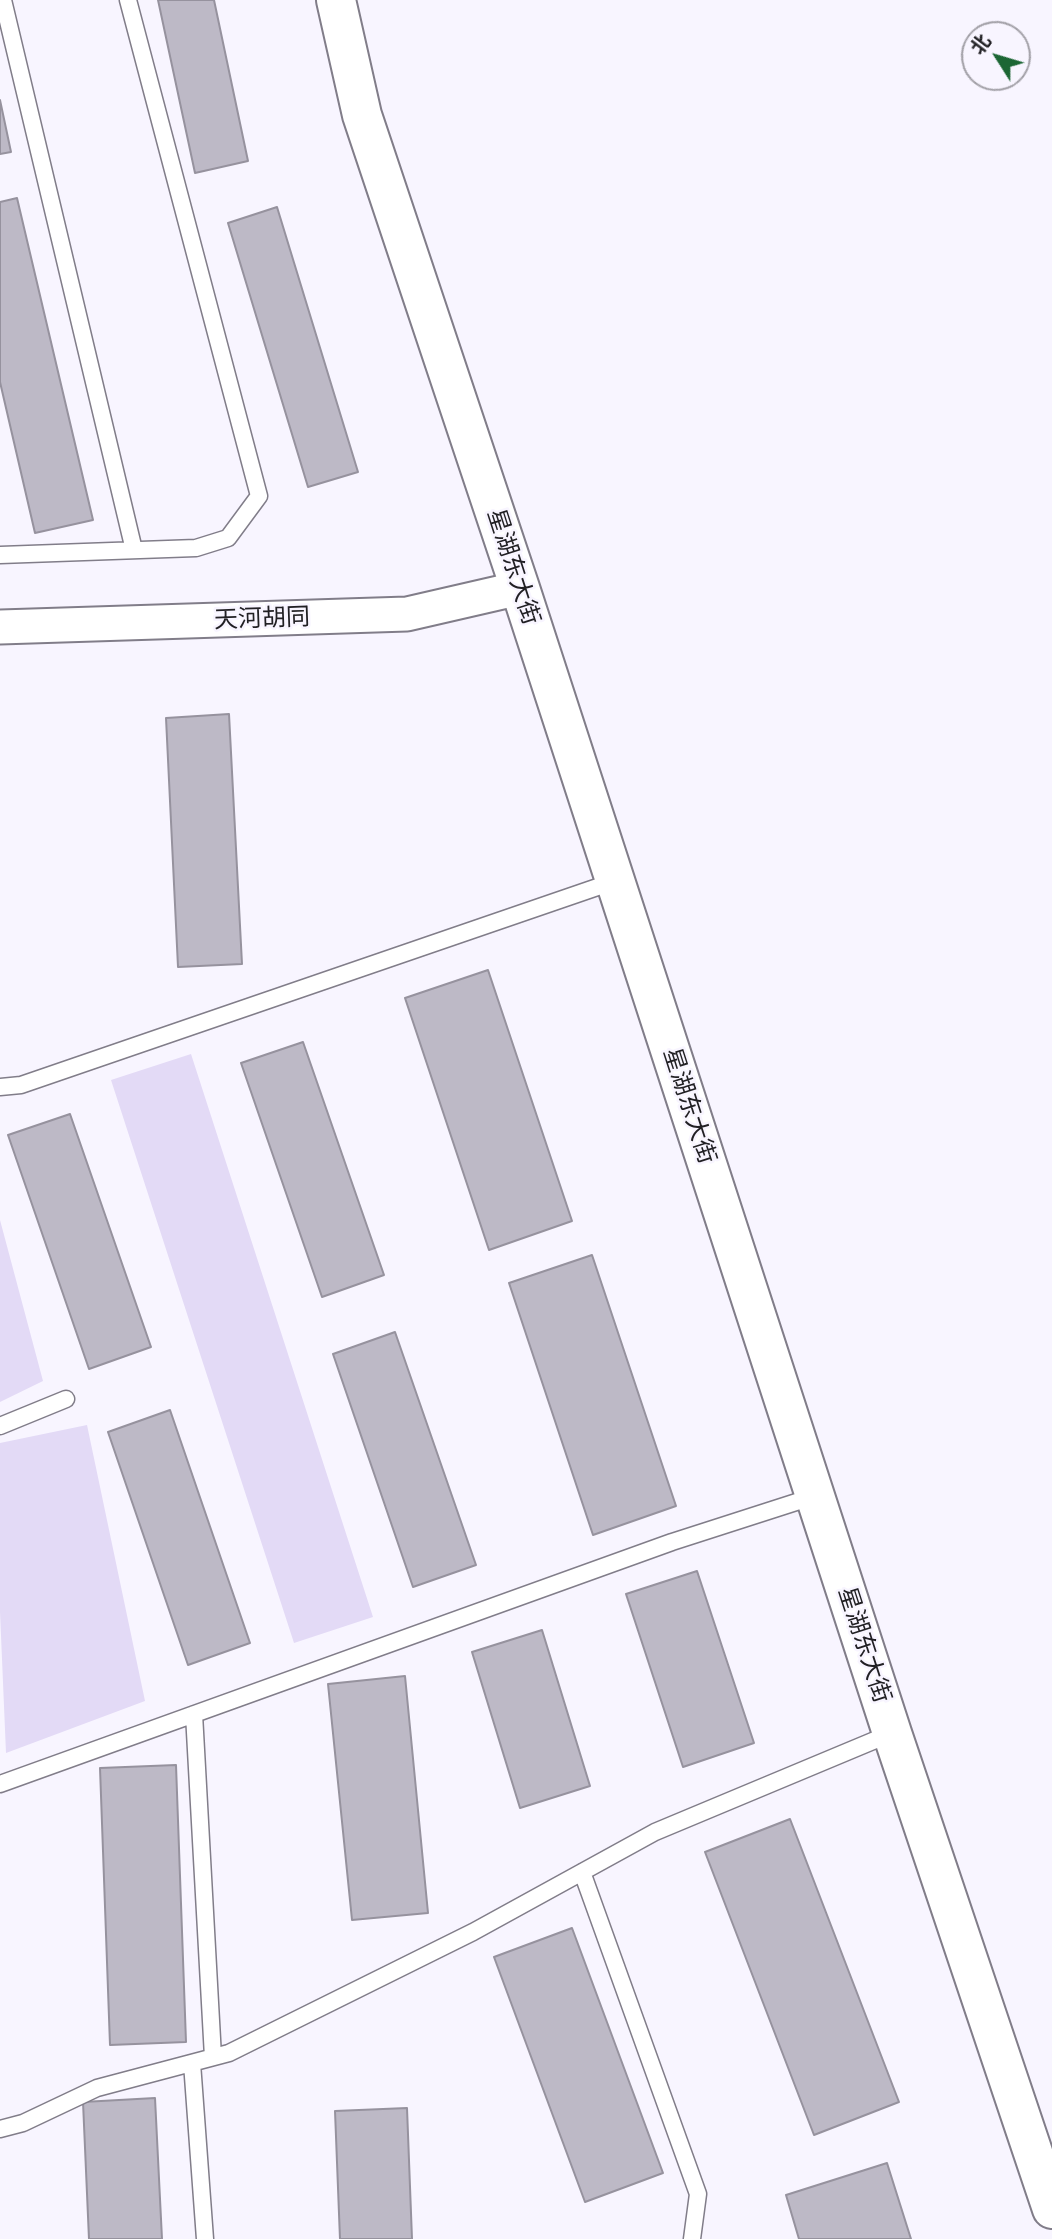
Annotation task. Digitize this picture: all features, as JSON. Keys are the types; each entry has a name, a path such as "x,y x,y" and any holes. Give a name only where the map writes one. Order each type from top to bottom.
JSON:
{"street":[{"name":"星湖东大街","path":"336,0 362,115 520,588 892,1733 1052,2209"},
{"name":"天河胡同","path":"0,627 407,614 520,588"}],"lane":[{"path":"4,0 134,550"},
{"path":"0,555 196,548 228,538 260,496 128,0"},
{"path":"0,1087 21,1085 615,881"},
{"path":"0,1426 66,1399"},
{"path":"0,1784 672,1542 815,1496"},
{"path":"194,1714 213,2057"},
{"path":"0,2129 23,2123 97,2088 229,2053 473,1932 655,1832 892,1733"},
{"path":"582,1872 698,2194 692,2239"},
{"path":"192,2063 205,2239"}],"shaded area":[{"path":"191,1054 373,1617 294,1643 111,1080"},
{"path":"0,1220 43,1381 0,1402"},
{"path":"87,1425 145,1701 6,1753 0,1612 0,1443"}],"building":[{"path":"158,0 214,0 248,161 195,173"},
{"path":"0,100 11,152 0,154"},
{"path":"17,198 93,520 35,533 0,382 0,202"},
{"path":"277,207 358,472 308,487 228,223"},
{"path":"229,714 242,964 178,967 166,718"},
{"path":"488,970 572,1221 489,1250 405,998"},
{"path":"303,1042 384,1275 322,1297 241,1063"},
{"path":"70,1114 151,1347 89,1369 8,1135"},
{"path":"592,1255 676,1506 593,1535 509,1283"},
{"path":"395,1332 476,1565 413,1587 333,1354"},
{"path":"170,1410 250,1643 188,1665 108,1432"},
{"path":"697,1571 754,1743 683,1767 626,1594"},
{"path":"542,1630 590,1786 520,1808 472,1652"},
{"path":"405,1676 428,1913 352,1920 328,1684"},
{"path":"176,1765 186,2042 110,2045 100,1768"},
{"path":"790,1819 899,2102 814,2135 705,1852"},
{"path":"572,1928 663,2173 585,2202 494,1957"},
{"path":"155,2098 162,2239 89,2239 83,2102"},
{"path":"407,2108 412,2239 340,2239 335,2111"},
{"path":"887,2163 911,2239 799,2239 786,2195"}]}
